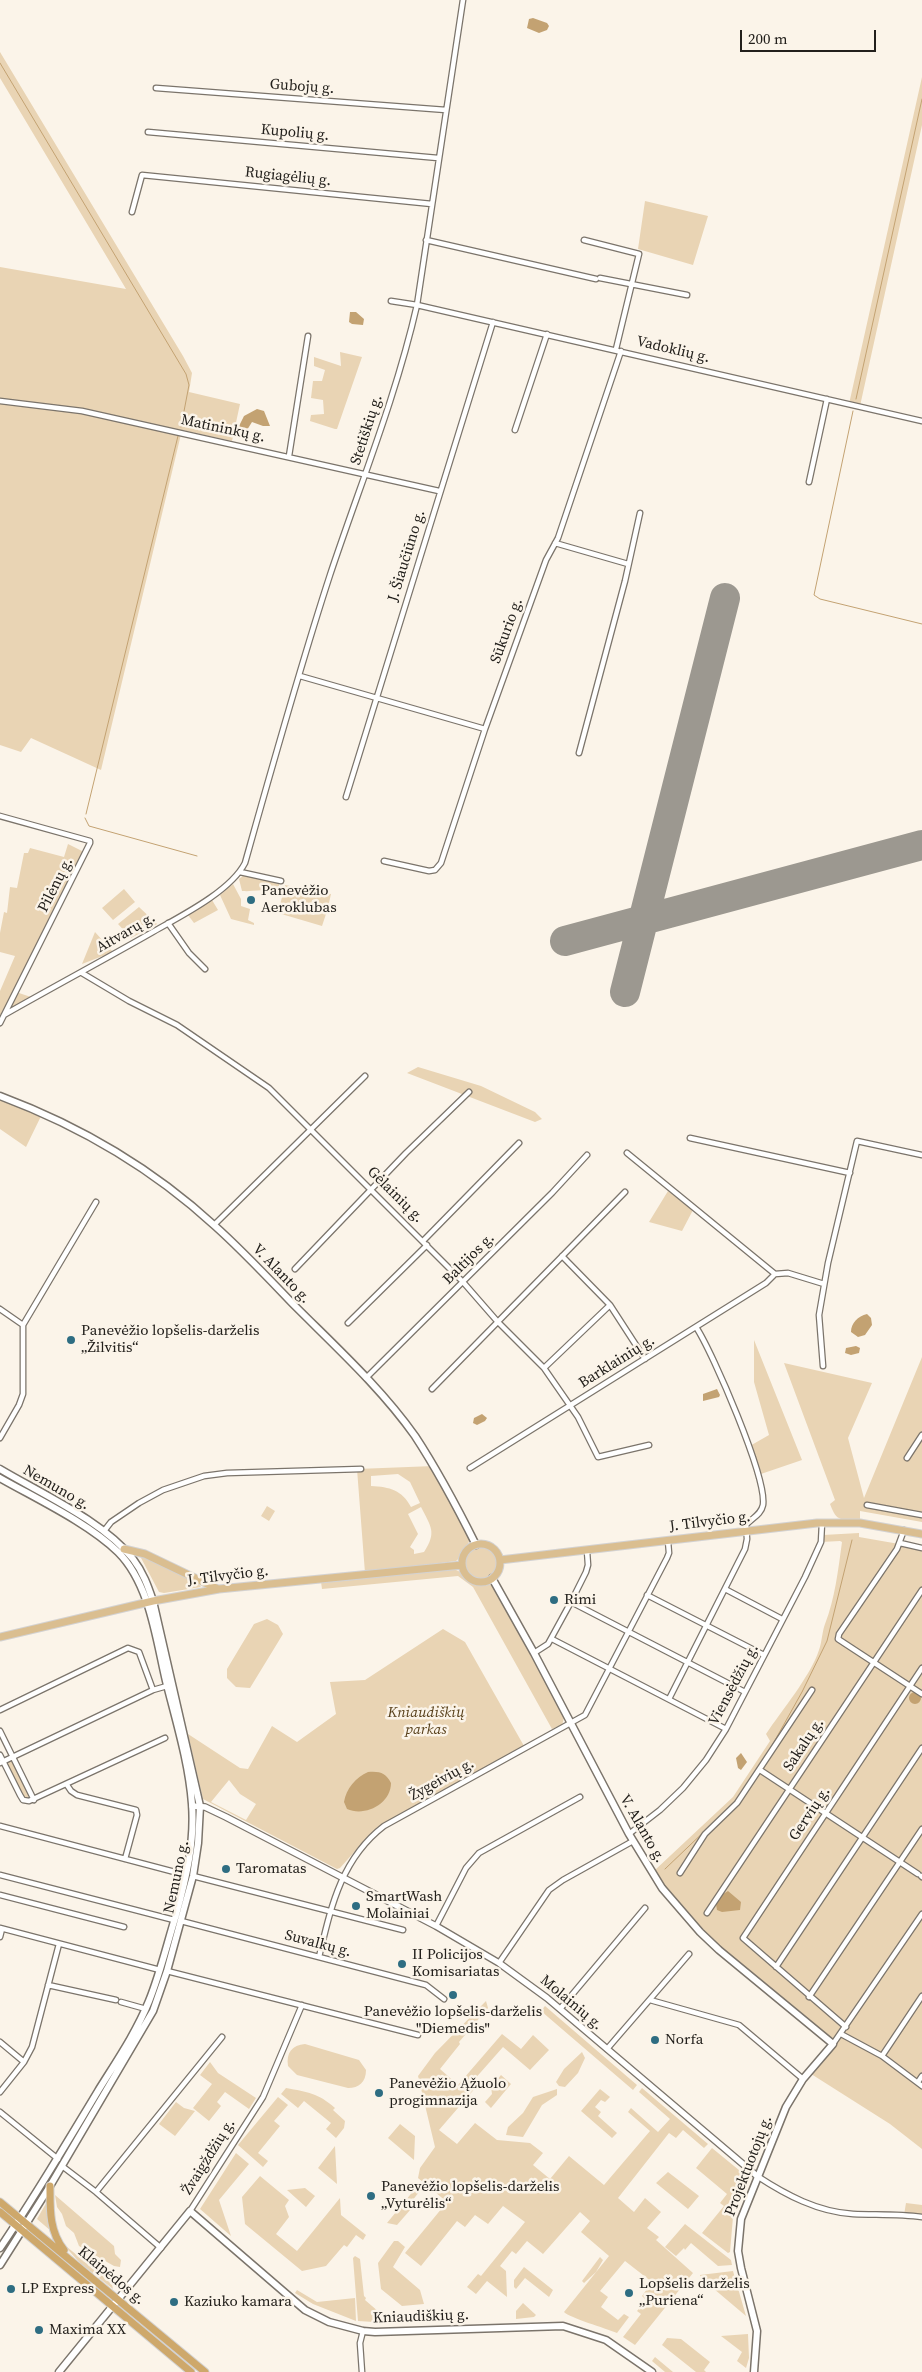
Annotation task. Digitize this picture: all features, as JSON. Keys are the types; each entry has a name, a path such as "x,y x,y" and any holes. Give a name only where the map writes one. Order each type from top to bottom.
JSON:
{"highway":[{"path":"50,2186 50,2211 53,2228 59,2244 72,2260"},
{"name":"Klaipėdos g.","path":"0,2202 205,2372"},
{"name":"Klaipėdos g.","path":"0,2212 191,2372"}],"main road":[{"name":"V. Alanto g.","path":"0,1096 43,1112 107,1146 149,1173 214,1225 366,1378 400,1416 449,1492 476,1544"},
{"name":"Nemuno g.","path":"0,1469 104,1531 124,1549 142,1573 196,1806 198,1843 163,1971 150,2005 62,2166 0,2265"},
{"name":"Nemuno g.","path":"0,1478 107,1542 129,1565 150,1602 167,1686 196,1806"},
{"name":"J. Tilvyčio g.","path":"500,1560 822,1523 860,1523 922,1534"},
{"path":"476,1544 492,1547 498,1553 500,1560 499,1570 492,1578 483,1582 473,1580 466,1574 462,1565 466,1552 476,1544"},
{"path":"124,1549 145,1554 219,1589"},
{"name":"J. Tilvyčio g.","path":"0,1637 150,1602 219,1589 462,1565"},
{"name":"V. Alanto g.","path":"492,1578 534,1653 629,1834 662,1888 700,1932 833,2044"},
{"name":"Nemuno g.","path":"0,2248 58,2159 150,2005"},
{"name":"Projektuotojų g.","path":"754,2372 757,2331 741,2268 739,2235 742,2214 786,2107 803,2079 833,2044"},
{"name":"Žvaigždžių g.","path":"58,2372 190,2211"},
{"name":"Kniaudiškių g.","path":"190,2211 298,2306 319,2318 363,2331 563,2326 606,2340 652,2372"}],"street":[{"name":"Stetiškių g.","path":"247,856 330,575 366,474 407,347 417,305 463,0"},
{"name":"Gubojų g.","path":"156,88 446,110"},
{"name":"Kupolių g.","path":"148,132 438,158"},
{"name":"Rugiagėlių g.","path":"132,212 142,175 432,204"},
{"path":"426,240 598,278 687,295"},
{"name":"Sūkurio g.","path":"384,861 429,871 435,870 441,863 485,729 546,560 555,543 619,350 639,254 584,240"},
{"name":"Vadoklių g.","path":"391,301 417,305 619,350 922,420"},
{"name":"J. Šiaučiūno g.","path":"346,797 492,322"},
{"path":"515,430 547,334"},
{"path":"289,456 308,336"},
{"path":"809,482 827,398"},
{"name":"Matininkų g.","path":"0,401 82,411 439,491"},
{"path":"579,753 640,513"},
{"path":"555,543 628,564"},
{"path":"300,676 485,729"},
{"name":"Pilėnų g.","path":"0,816 90,841 0,1023"},
{"name":"Aitvarų g.","path":"4,1015 82,973 215,894 240,872 247,856"},
{"path":"240,872 281,881"},
{"path":"168,923 189,953 205,969"},
{"name":"Gėlainių g.","path":"82,973 129,1001 177,1025 269,1088 372,1189 544,1368 570,1406 598,1457 649,1445"},
{"path":"214,1225 365,1076"},
{"path":"295,1269 469,1092"},
{"path":"690,1138 850,1173"},
{"path":"823,1366 818,1316 857,1141 922,1155"},
{"path":"348,1323 519,1143"},
{"path":"627,1153 775,1274 788,1273 824,1284"},
{"name":"Baltijos g.","path":"366,1378 587,1156"},
{"path":"432,1389 624,1192"},
{"path":"0,1438 19,1405 23,1394 23,1324 96,1202"},
{"path":"562,1256 610,1305 645,1359"},
{"name":"Barklainių g.","path":"470,1468 766,1283 775,1274"},
{"path":"544,1368 610,1305"},
{"path":"0,1309 23,1324"},
{"path":"669,1699 745,1549 748,1522 760,1512 763,1503 758,1475 715,1360 696,1327"},
{"path":"907,1458 922,1435"},
{"path":"104,1531 111,1522 163,1490 204,1476 227,1472 361,1469"},
{"path":"867,1505 922,1515"},
{"name":"Viensėdžių g.","path":"629,1834 660,1810 683,1788 706,1760 726,1729 821,1542 822,1523"},
{"path":"904,1530 900,1544 838,1637 839,1640 922,1694"},
{"name":"Žygeivių g.","path":"319,1957 330,1911 342,1878 361,1846 384,1826 584,1715 667,1558 669,1552 668,1541"},
{"path":"900,1544 922,1548"},
{"path":"534,1653 543,1648 552,1639 586,1572 588,1565 587,1551"},
{"path":"724,1589 782,1619"},
{"name":"Sakalų g.","path":"707,1914 922,1590"},
{"path":"647,1594 764,1655"},
{"path":"571,1602 745,1692"},
{"path":"552,1639 726,1729"},
{"path":"0,1710 128,1648 139,1652 153,1690"},
{"name":"Gervių g.","path":"846,2027 745,1941 744,1934 922,1668"},
{"path":"2,1762 153,1690 167,1686"},
{"path":"680,1873 705,1834 737,1803 812,1690"},
{"path":"0,1731 34,1800"},
{"path":"0,1755 23,1800 34,1800 165,1738"},
{"path":"776,1967 922,1748"},
{"path":"760,1770 920,1876"},
{"path":"67,1785 77,1795 136,1810 137,1815 125,1859"},
{"path":"436,1926 466,1868 479,1853 580,1797"},
{"name":"Molainių g.","path":"196,1806 436,1926 500,1962 560,2009 758,2176 793,2197 828,2210 852,2214 922,2217"},
{"path":"0,1826 403,1930"},
{"path":"810,1997 922,1829"},
{"path":"500,1962 550,1890 563,1880 633,1841"},
{"name":"Suvalkų g.","path":"0,1875 426,1985 444,1999"},
{"path":"0,1895 124,1927"},
{"path":"560,2009 645,1908"},
{"path":"833,2044 922,1914"},
{"path":"0,1937 1,1929 418,2035"},
{"path":"0,2092 24,2062 32,2047 59,1944"},
{"path":"607,2049 689,1954"},
{"path":"48,1984 119,2001 150,2005"},
{"path":"882,2056 922,1996"},
{"path":"650,2000 697,2012 744,2028 803,2079"},
{"name":"Žvaigždžių g.","path":"190,2211 263,2097 302,2005"},
{"path":"841,2034 882,2056 920,2084 922,2076"},
{"path":"96,2192 222,2037"},
{"path":"0,2042 24,2062"},
{"path":"0,2112 58,2159"},
{"path":"62,2166 96,2192 161,2248"},
{"path":"362,2372 360,2343 363,2331"}],"green space":[{"path":"0,52 183,356 192,373 189,392 240,404 232,441 182,430 101,770 31,738 21,752 0,745 0,267 126,289 0,78"},
{"path":"922,77 922,125 860,406 849,404"},
{"path":"645,201 708,216 693,265 638,249"},
{"path":"340,352 362,357 337,429 335,429 310,421 311,415 324,414 323,400 311,398 313,381 322,381 325,370 314,366 314,357 341,366"},
{"path":"68,844 86,853 16,992 34,998 16,1007 7,1006 0,1018 0,991 15,956 0,952 0,933 4,912 7,913 10,887 17,888 24,853 28,853 30,848 64,857"},
{"path":"244,875 279,884 279,891 242,891 239,879"},
{"path":"233,884 241,899 241,906 250,909 248,920 254,923 254,925 231,919 220,895"},
{"path":"285,885 331,894 328,907 303,904 302,912 314,915 316,906 328,908 322,926 278,913"},
{"path":"124,889 135,902 113,920 102,908"},
{"path":"212,900 218,910 194,923 188,915"},
{"path":"139,907 157,924 131,938 118,924"},
{"path":"95,932 113,952 82,964"},
{"path":"418,1067 481,1086 535,1112 542,1119 535,1122 407,1073"},
{"path":"0,1096 43,1112 26,1147 0,1129"},
{"path":"668,1191 693,1210 682,1231 649,1222"},
{"path":"754,1340 802,1460 758,1475 748,1447 769,1435 754,1382"},
{"path":"922,1357 922,1522 860,1511 860,1520 840,1519 830,1504 835,1500 784,1363 872,1383 848,1438 864,1498"},
{"path":"434,1466 465,1524 469,1541 462,1555 456,1561 365,1573 357,1469","holes":["398,1474 410,1482 420,1503 411,1507 404,1497 395,1490 371,1486 371,1476","421,1507 430,1525 431,1534 424,1552 414,1554 414,1550 410,1547 418,1534 408,1514"]},
{"path":"267,1506 275,1511 269,1521 261,1516"},
{"path":"859,1533 859,1537 922,1548 922,2149 890,2124 808,2072 836,2040 823,2032 799,2010 714,1941 697,1925 667,1890 655,1870 733,1797 770,1741 766,1734 809,1671 820,1647 836,1584 842,1542 821,1542 823,1535"},
{"path":"481,1545 493,1550 498,1562 493,1574 481,1579 469,1574 464,1562 469,1550"},
{"path":"140,1556 158,1563 199,1584 201,1587 164,1593 159,1592"},
{"path":"452,1569 474,1582 495,1587 564,1718 562,1725 552,1729 473,1587 458,1576 322,1589 321,1582"},
{"path":"267,1619 278,1625 283,1634 250,1688 236,1687 227,1678 227,1669 254,1624"},
{"name":"Kniaudiškių parkas","path":"443,1629 465,1642 524,1746 383,1825 364,1841 337,1869 203,1799 188,1734 240,1768 248,1769 272,1726 297,1742 336,1714 330,1682 365,1680","holes":["229,1780 240,1794 256,1804 246,1820 211,1802"]},
{"path":"9,1761 12,1762 29,1795 27,1799 23,1797 7,1764"},
{"path":"486,2001 488,2008 459,2042 460,2044 440,2069 458,2085 502,2034 521,2049 533,2035 549,2050 530,2070 503,2047 473,2081 477,2086 439,2130 457,2144 475,2123 497,2140 530,2143 543,2153 533,2165 550,2179 569,2156 604,2185 650,2131 628,2112 631,2108 658,2132 670,2119 639,2092 642,2088 708,2144 704,2148 683,2130 676,2138 669,2133 618,2198 634,2212 645,2198 661,2212 647,2228 659,2237 656,2240 693,2273 635,2345 623,2337 641,2314 637,2311 646,2300 642,2296 652,2282 625,2261 600,2291 608,2297 601,2307 618,2320 624,2314 629,2317 617,2333 580,2320 564,2312 609,2256 581,2232 590,2221 580,2212 543,2254 527,2241 516,2254 512,2251 500,2266 506,2271 507,2297 487,2281 476,2294 467,2287 478,2274 481,2276 525,2222 503,2206 488,2224 475,2215 465,2227 457,2221 421,2266 405,2253 447,2202 418,2178 420,2168 435,2147 418,2076 435,2053"},
{"path":"545,2006 637,2085 633,2090 541,2011"},
{"path":"305,2044 359,2060 366,2070 361,2084 348,2088 297,2075 288,2066 288,2057 293,2048"},
{"path":"582,2052 585,2058 578,2073 565,2087 559,2086 556,2082 564,2069"},
{"path":"210,2062 218,2073 256,2098 249,2109 225,2092 217,2102 221,2106 209,2121 193,2108 212,2084 200,2075"},
{"path":"501,2075 511,2084 491,2108 485,2102 492,2094 491,2087"},
{"path":"286,2088 312,2094 335,2108 333,2110 345,2121 344,2128 336,2138 326,2129 331,2123 304,2101 298,2108 281,2094"},
{"path":"557,2089 557,2095 542,2105 523,2137 506,2135 508,2127 523,2113 533,2097"},
{"path":"600,2089 610,2097 605,2102 601,2100 595,2107 601,2112 598,2116 617,2133 612,2138 581,2111"},
{"path":"278,2097 288,2105 274,2121 280,2126 258,2153 268,2161 263,2167 238,2145"},
{"path":"176,2102 184,2108 195,2111 175,2136 159,2124"},
{"path":"400,2124 415,2136 414,2160 388,2138"},
{"path":"335,2146 337,2184 318,2168"},
{"path":"712,2148 745,2175 746,2179 733,2217 730,2252 728,2253 702,2233 724,2206 720,2203 727,2194 696,2168"},
{"path":"236,2153 249,2164 219,2200 231,2236 200,2209"},
{"path":"668,2172 699,2196 688,2209 656,2183"},
{"path":"260,2176 289,2200 285,2206 289,2217 276,2234 297,2251 340,2198 341,2215 366,2235 363,2240 356,2235 347,2247 344,2245 326,2266 302,2271 245,2224 242,2197"},
{"path":"419,2184 423,2187 408,2206 411,2209 397,2225 387,2223"},
{"path":"305,2188 315,2196 306,2207 287,2190"},
{"path":"55,2195 114,2246 115,2254 121,2260 120,2267 114,2266 79,2246 74,2233 66,2226 62,2214 57,2207"},
{"path":"48,2200 51,2231 37,2219"},
{"path":"906,2203 922,2205 922,2217 904,2215"},
{"path":"685,2224 731,2260 732,2265 718,2266 691,2243 676,2256 665,2247"},
{"path":"394,2241 398,2241 405,2247 393,2267 420,2290 424,2304 402,2306 381,2289 378,2263"},
{"path":"61,2242 112,2284 113,2289 80,2263"},
{"path":"355,2256 360,2259 365,2300 386,2318 388,2316 390,2323 358,2321 353,2258"},
{"path":"600,2257 603,2260 596,2272 584,2283 582,2281"},
{"path":"524,2267 553,2290 549,2297 525,2278 516,2289 514,2287 514,2280"},
{"path":"733,2271 746,2316 701,2278 700,2275"},
{"path":"297,2290 317,2302 355,2298 356,2321 313,2304 295,2293"},
{"path":"523,2303 536,2315 534,2317 516,2319 516,2311"},
{"path":"748,2334 749,2358 746,2368 737,2361 742,2352 721,2336"},
{"path":"667,2338 681,2339 710,2362 704,2370 706,2372 696,2372 662,2345"},
{"path":"655,2357 673,2372 665,2372 652,2361"}],"shaded area":[{"path":"533,18 547,23 549,26 547,30 539,33 527,28 529,19"},
{"path":"350,312 356,312 364,319 363,325 349,322"},
{"path":"257,409 264,411 270,426 263,426 252,422 247,430 240,429 239,426 244,416"},
{"path":"867,1314 871,1318 872,1325 865,1335 858,1337 851,1332 852,1326 858,1318"},
{"path":"856,1346 860,1348 859,1353 851,1355 845,1353 846,1348"},
{"path":"717,1389 719,1397 703,1401 703,1394"},
{"path":"482,1414 487,1418 485,1421 477,1425 473,1423 474,1418"},
{"path":"917,1692 920,1693 920,1703 913,1704 910,1703 909,1696 910,1693"},
{"path":"741,1753 747,1762 741,1770 738,1768 736,1758"},
{"path":"368,1772 382,1773 387,1777 391,1783 387,1797 382,1803 369,1810 354,1811 347,1809 344,1802 349,1788 359,1777"},
{"path":"728,1891 741,1902 740,1910 722,1912 717,1910 716,1904 723,1894"}],"waterway":[{"path":"0,63 186,374 189,385 181,427"},
{"path":"856,399 922,99"},
{"path":"853,411 814,595 820,599 922,624"},
{"path":"86,814 178,436"},
{"path":"85,818 89,826 197,856"},
{"path":"769,1751 802,1692 827,1641 852,1540"},
{"path":"665,1869 710,1826"}],"runway":[{"path":"625,992 725,598"},
{"path":"565,941 922,845"}],"place":[{"name":"Panevėžio Aeroklubas","path":"251,900"},
{"name":"Panevėžio lopšelis-darželis „Žilvitis“","path":"71,1340"},
{"name":"Rimi","path":"554,1600"},
{"name":"Taromatas","path":"226,1869"},
{"name":"SmartWash Molainiai","path":"356,1906"},
{"name":"II Policijos Komisariatas","path":"402,1964"},
{"name":"Panevėžio lopšelis-darželis \"Diemedis\"","path":"453,1995"},
{"name":"Norfa","path":"655,2040"},
{"name":"Panevėžio Ąžuolo progimnazija","path":"379,2093"},
{"name":"Panevėžio lopšelis-darželis „Vyturėlis“","path":"371,2196"},
{"name":"LP Express","path":"11,2289"},
{"name":"Lopšelis darželis „Puriena“","path":"629,2293"},
{"name":"Kaziuko kamara","path":"174,2302"},
{"name":"Maxima XX","path":"39,2330"}]}
